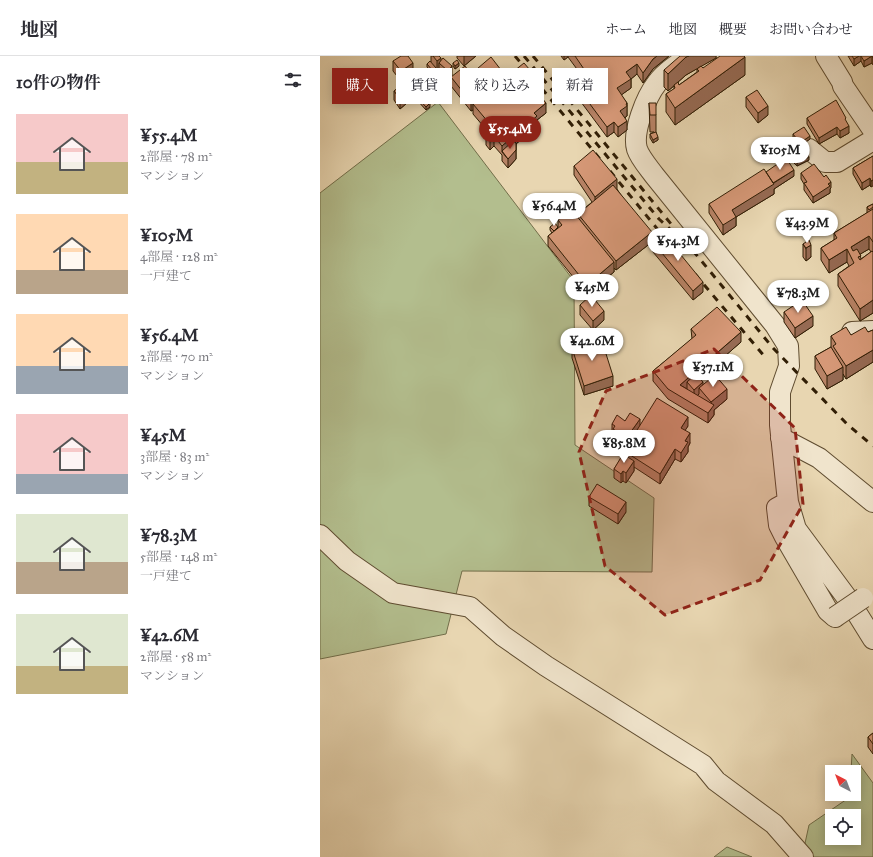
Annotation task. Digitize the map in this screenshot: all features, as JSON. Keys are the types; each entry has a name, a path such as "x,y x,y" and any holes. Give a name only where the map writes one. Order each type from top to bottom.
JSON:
{"street":[{"path":"690,56 678,63 657,82 645,104 637,130 637,149 654,175 774,325 788,346 789,366 780,392 781,438 788,502 796,530 850,602 873,640"},
{"path":"826,56 843,86 873,130"},
{"path":"810,149 825,162 836,162 873,140"},
{"path":"852,332 873,331"},
{"path":"781,438 819,458 873,502"},
{"path":"788,502 777,508 779,525 828,611 835,617 863,598"},
{"path":"320,535 347,561 393,593 470,607 503,636 546,666 703,766 716,781 774,824 803,857"}],"highlighted area":[{"path":"714,349 795,428 803,504 760,580 665,615 605,566 579,452 606,391"}],"green space":[{"path":"435,104 440,104 574,281 575,445 654,498 652,572 462,571 446,634 320,659 320,193"},
{"path":"852,754 860,765 851,765"},
{"path":"861,766 873,783 873,857 802,857 809,825 825,814 825,845 861,845 861,809 832,809 844,801 861,801"},
{"path":"727,847 752,857 714,857"}],"building":[{"path":"401,56 408,56 413,63 406,68 399,68 393,61"},
{"path":"433,56 439,56 441,58 437,61"},
{"path":"575,56 657,56 643,73 637,64 626,72 631,79 617,88 627,103 627,106 620,111 627,121 618,127 614,122 607,127 590,104 608,104 608,68 583,68"},
{"path":"680,56 689,56 668,74 664,70"},
{"path":"720,56 745,57 675,108 666,94 675,88 674,85 678,82 679,85 699,71 697,69 701,66 703,68"},
{"path":"852,56 859,56 854,59"},
{"path":"861,56 872,56 864,61"},
{"path":"491,57 499,68 478,68"},
{"path":"443,58 452,66 450,68 445,68 439,63"},
{"path":"457,60 459,63 455,66 453,63"},
{"path":"430,61 436,68 430,68 427,64"},
{"path":"524,63 528,68 518,68"},
{"path":"460,70 460,88 452,78 452,76"},
{"path":"757,90 768,106 758,113 746,97"},
{"path":"836,100 849,126 840,131 837,127 819,138 807,118"},
{"path":"544,101 546,103 534,113 537,116 502,146 494,136 490,140 486,135 494,129 473,104 544,104"},
{"path":"649,103 656,103 656,115 650,115"},
{"path":"804,127 810,136 800,143 793,134"},
{"path":"656,132 658,137 653,140 650,134"},
{"path":"513,141 516,143 516,150 508,159 502,151"},
{"path":"593,150 617,179 595,197 574,166"},
{"path":"806,151 809,157 797,163 794,160"},
{"path":"873,156 873,180 871,181 870,178 862,183 853,168"},
{"path":"786,158 794,170 773,183 766,172"},
{"path":"814,164 824,177 826,175 831,182 828,184 830,186 813,197 804,183 807,182 801,173"},
{"path":"764,169 774,184 732,210 736,217 723,225 709,204"},
{"path":"613,185 652,232 616,261 578,214"},
{"path":"873,204 873,207 869,210 867,207"},
{"path":"571,209 614,262 587,285 548,236 562,225 558,220"},
{"path":"873,209 873,242 869,236 851,247 853,251 857,249 861,256 858,257 860,260 872,251 873,252 873,300 860,309 838,274 854,263 847,249 829,260 821,248 837,238 834,233"},
{"path":"555,223 558,227 554,231 550,227"},
{"path":"663,233 703,282 693,291 653,242"},
{"path":"809,240 811,245 806,248 803,244"},
{"path":"591,295 604,311 593,321 580,305"},
{"path":"802,300 813,316 795,328 784,312"},
{"path":"717,307 741,332 680,385 714,405 708,413 668,389 653,371 696,335 691,329"},
{"path":"846,327 851,335 865,327 868,332 873,330 873,350 846,366 833,346 836,344 831,336"},
{"path":"601,338 613,376 584,386 572,348"},
{"path":"831,347 843,367 827,376 815,356"},
{"path":"696,374 703,382 694,390 687,382"},
{"path":"715,375 727,389 711,402 699,388"},
{"path":"657,398 688,417 681,428 690,433 685,441 688,442 681,453 675,449 660,474 624,451"},
{"path":"630,413 640,419 625,440 617,436 619,430 618,432 613,429 615,426 612,424 617,415 625,421"},
{"path":"623,454 634,461 626,473 623,471 621,474 614,469"},
{"path":"597,484 626,502 618,514 589,497"},
{"path":"873,733 873,744 868,737"}],"railway":[{"path":"515,56 600,159"},
{"path":"524,56 659,219 671,230"},
{"path":"533,56 773,348 848,425 873,446"},
{"path":"610,171 668,242"},
{"path":"695,274 765,357"}]}
